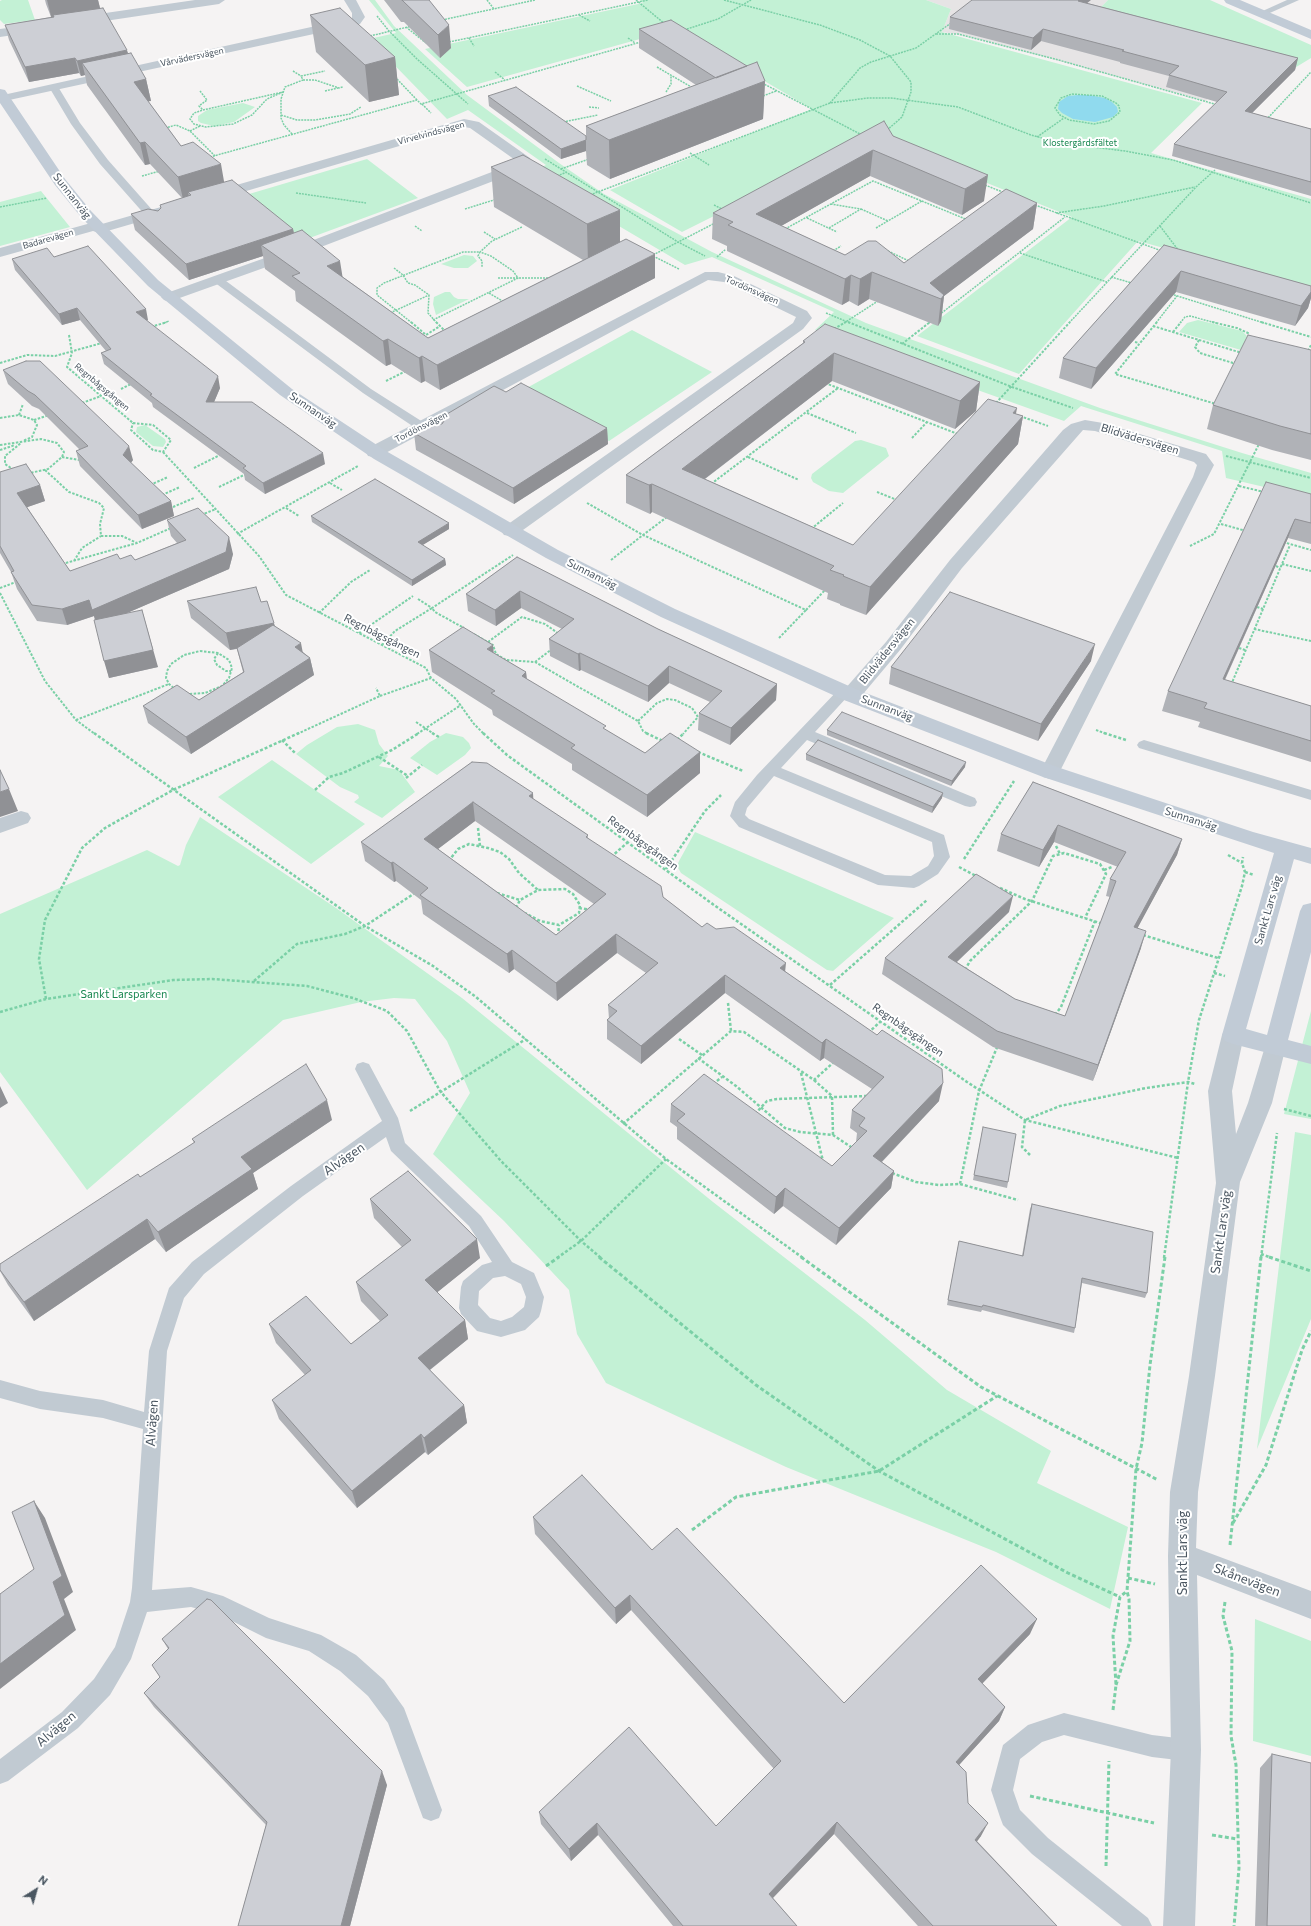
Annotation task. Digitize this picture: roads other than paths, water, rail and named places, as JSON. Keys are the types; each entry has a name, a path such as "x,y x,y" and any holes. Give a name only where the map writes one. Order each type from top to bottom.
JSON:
{"street":[{"path":"67,23 219,0"},
{"name":"Vårvädersvägen","path":"1,97 343,25 356,21 359,17 350,0"},
{"path":"1230,0 1311,35"},
{"path":"0,33 45,26"},
{"name":"Sunnanväg","path":"1,97 60,182 97,227 169,297 368,458 668,613 848,693 1050,772 1311,856"},
{"name":"Virvelvindsvägen","path":"169,297 520,167 525,164 525,161 474,125 464,123 202,199"},
{"path":"97,227 154,219 172,208"},
{"name":"Badarevägen","path":"0,253 97,227"},
{"name":"Tordönsvägen","path":"368,458 422,427 698,279 712,276 729,279 797,310 804,318 798,326 510,531"},
{"name":"Blidvädersvägen","path":"848,693 893,646 956,564 1069,434 1077,427 1085,425 1097,426 1193,455 1205,463 1201,477 1050,772"},
{"path":"0,826 21,818"},
{"name":"Sankt Lars väg","path":"1180,1926 1182,1830 1186,1750 1182,1556 1184,1492 1202,1376 1228,1183 1220,1091 1233,1035 1286,849"},
{"name":"Sankt Lars väg","path":"1228,1183 1260,1103 1311,911"},
{"path":"1233,1035 1311,1055"},
{"name":"Skånevägen","path":"1182,1556 1311,1606"}],"lane":[{"path":"1260,14 1295,0"},
{"path":"54,87 76,124 104,162 154,219"},
{"path":"218,280 367,391 438,437"},
{"path":"771,769 939,839 942,857 933,870 914,882 883,881 744,822 737,816 740,806 771,769 848,693"},
{"path":"806,734 970,802"},
{"path":"1144,745 1311,795"},
{"path":"363,1069 392,1123 397,1146 475,1221 506,1268 528,1279 535,1297 532,1311 518,1324 500,1329 484,1326 468,1308 470,1287 488,1271 506,1268"},
{"name":"Alvägen","path":"0,1773 70,1720 102,1687 124,1652 140,1602 158,1351 176,1294 198,1268 297,1191 392,1123"},
{"path":"0,1389 40,1400 103,1409 152,1423"},
{"path":"140,1602 191,1597 222,1606 266,1628 314,1642 348,1663 376,1688 396,1716 431,1810"},
{"path":"1140,1926 1040,1846 1011,1817 1002,1790 1011,1753 1036,1733 1064,1724 1152,1746 1186,1750"}],"water":[{"path":"1089,95 1105,98 1117,107 1118,112 1113,117 1095,122 1073,119 1058,109 1059,102 1068,96"}],"park label":[{"name":"Klostergårdsfältet","path":"1080,143"},
{"name":"Sankt Larsparken","path":"124,994"}]}
